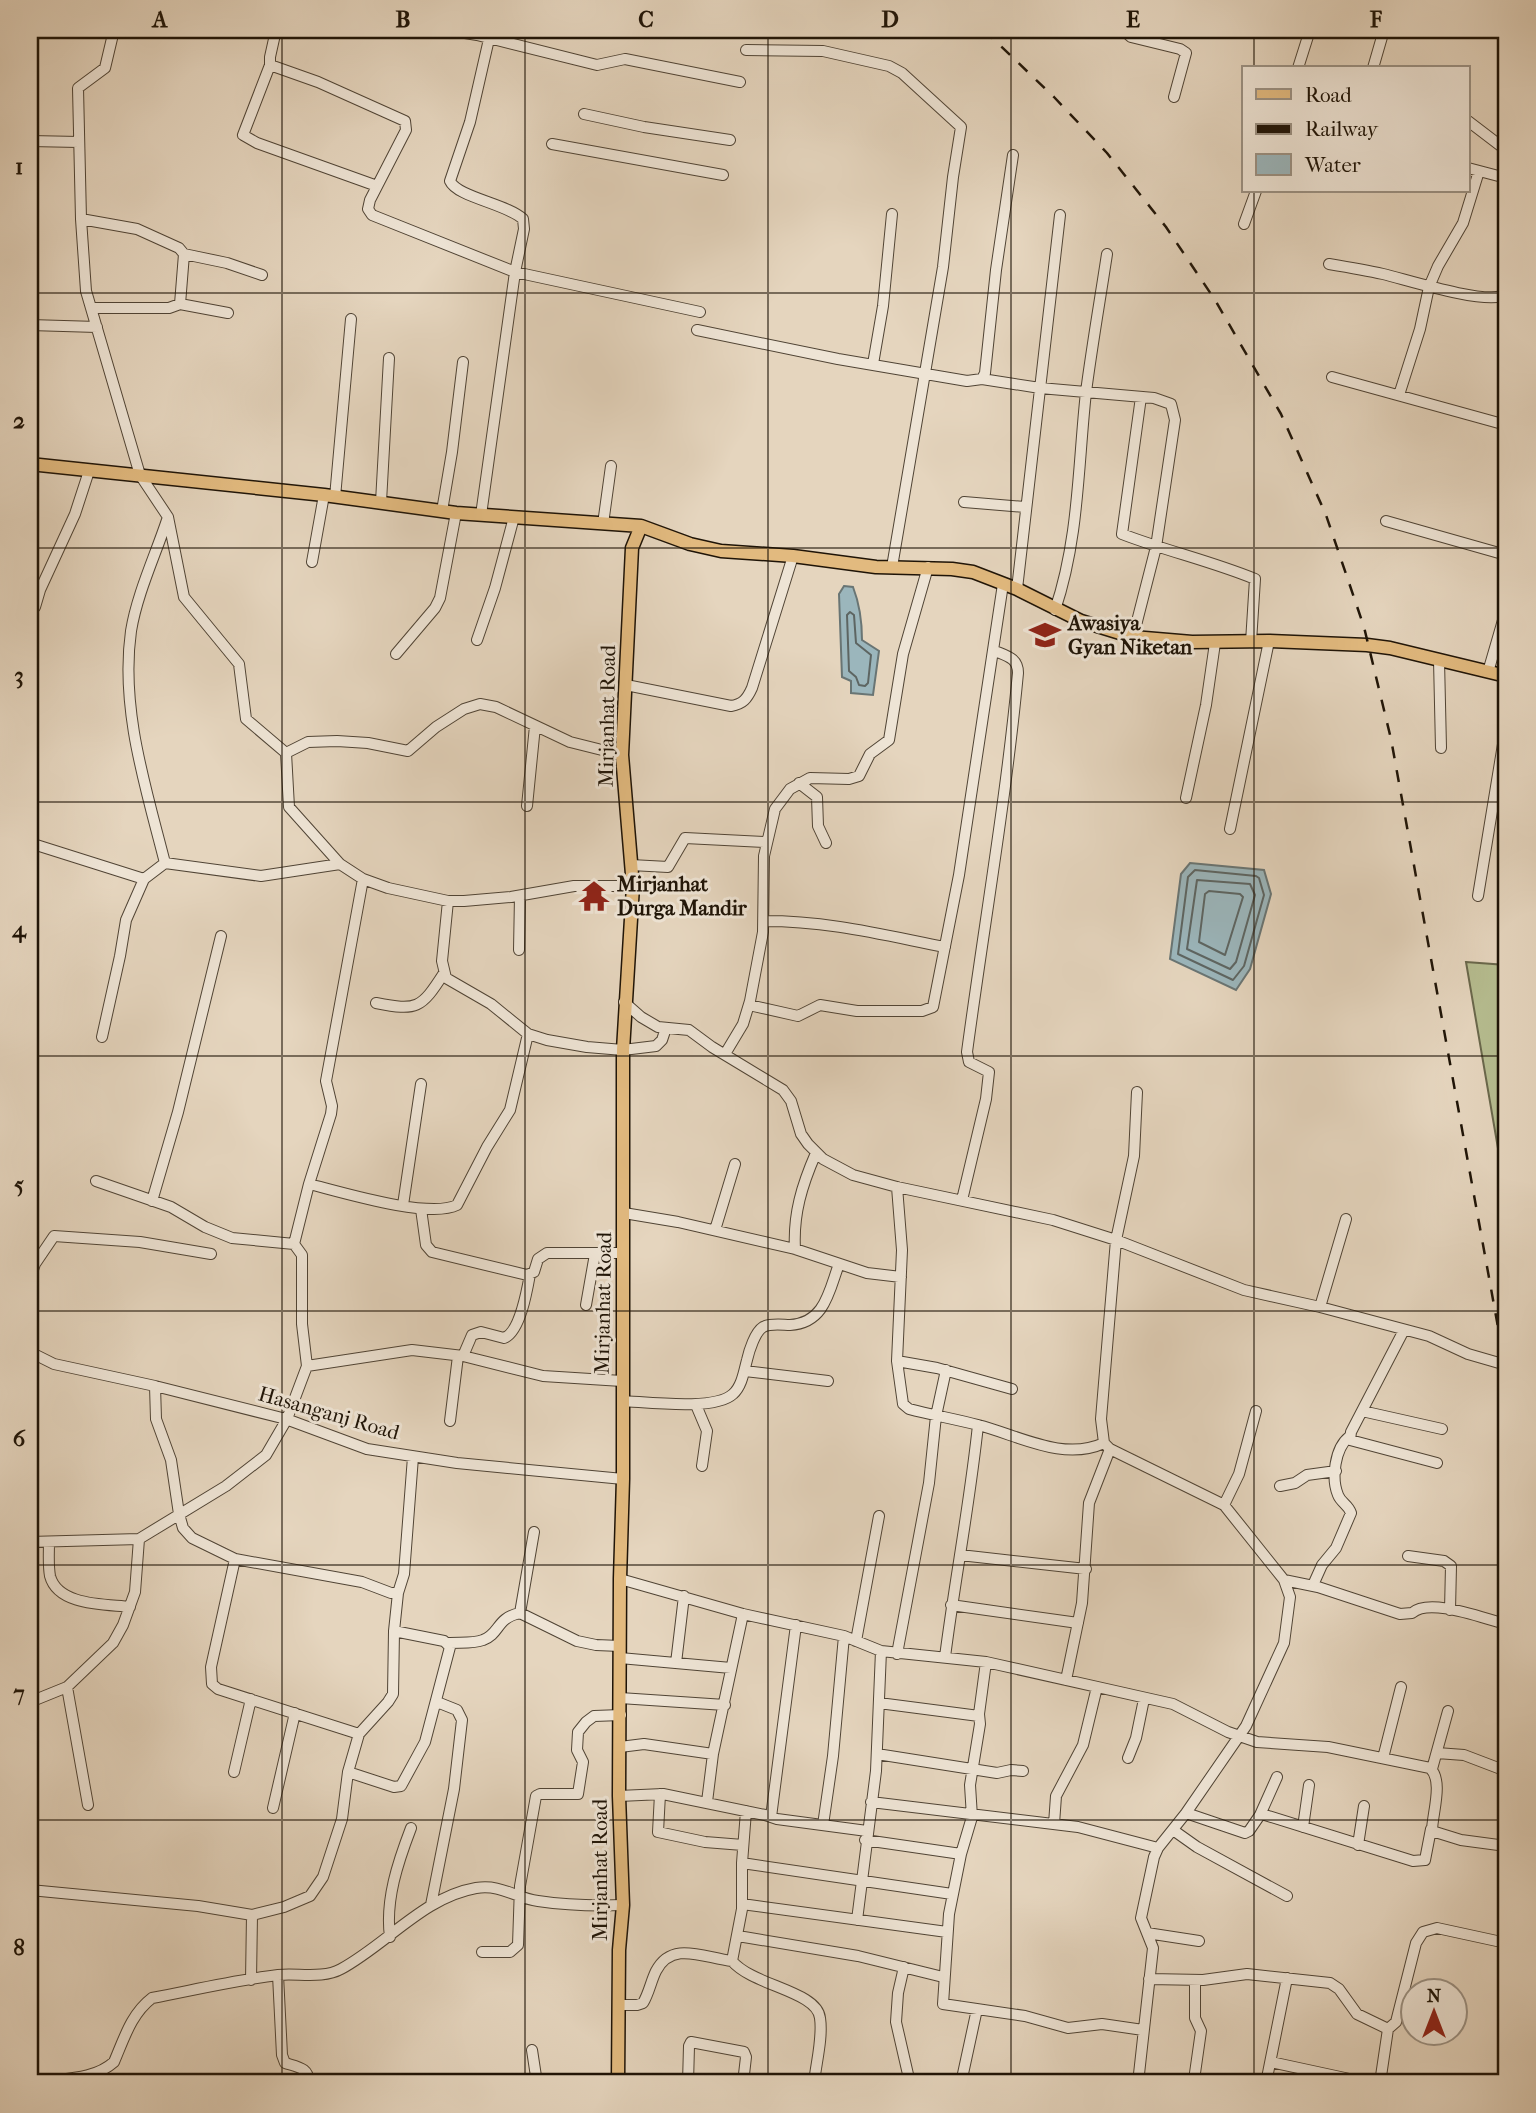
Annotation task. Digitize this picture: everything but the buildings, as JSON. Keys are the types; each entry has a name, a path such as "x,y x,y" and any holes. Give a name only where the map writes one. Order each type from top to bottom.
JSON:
{"main road":[{"path":"30,464 330,496 456,513 641,526 690,544 721,551 973,572 1017,589 1081,621 1133,637 1215,643 1269,641 1367,645 1506,676"},
{"name":"Mirjanhat Road","path":"618,2083 623,1905 619,1796 623,1479 623,1050 632,886 622,755 632,548 641,526"}],"street":[{"path":"114,30 106,68 78,88 81,219 86,291 140,475 168,517 184,597 239,664 246,719 286,753 289,807 340,864 363,879 388,888 448,901 481,901 574,887 632,886"},
{"path":"276,30 270,65 243,135 257,143 377,186"},
{"path":"447,30 597,65 625,59 740,82"},
{"path":"1122,30 1131,37 1180,49 1186,53 1174,97"},
{"path":"1299,66 1310,30"},
{"path":"1374,66 1384,30"},
{"path":"481,515 515,272 524,229 523,219 476,196 457,190 450,181 470,122 489,39"},
{"path":"746,50 823,51 889,66 902,73 960,124 962,132 953,177 943,267 892,567"},
{"path":"270,65 303,75 311,82 318,82 403,119 405,130 368,205 372,215 515,272 700,312"},
{"path":"584,114 644,127 730,140"},
{"path":"1470,123 1506,150"},
{"path":"30,141 79,142"},
{"path":"552,144 723,175"},
{"path":"982,379 985,373 996,270 1013,155"},
{"path":"1470,169 1506,178"},
{"path":"1399,395 1420,329 1429,287 1463,223 1479,171"},
{"path":"1244,223 1256,192"},
{"path":"873,364 883,306 891,214"},
{"path":"1017,589 1060,215"},
{"path":"81,219 138,229 179,248 184,254 227,263 262,275"},
{"path":"180,304 184,254"},
{"path":"1055,610 1064,582 1073,529 1086,393 1107,254"},
{"path":"1329,264 1429,287 1496,298 1502,296 1506,288"},
{"path":"91,308 169,308 180,304 228,313"},
{"path":"312,562 330,496 351,319"},
{"path":"30,325 97,327"},
{"path":"697,330 967,381 982,379 1040,388 1164,400 1171,404 1175,420 1156,547 1133,637"},
{"path":"382,502 389,358"},
{"path":"442,511 463,362"},
{"path":"1332,377 1506,425"},
{"path":"1141,397 1122,534 1255,579 1251,642"},
{"path":"603,524 611,466"},
{"path":"35,607 40,590 75,514 89,471"},
{"path":"964,502 1025,507"},
{"path":"396,654 435,608 440,598 456,513"},
{"path":"165,863 139,762 129,682 131,631 168,517"},
{"path":"477,640 495,588 514,517"},
{"path":"1385,521 1506,555"},
{"path":"626,685 730,706 740,705 747,699 752,688 793,556"},
{"path":"725,1054 743,1024 749,1004 764,921 762,888 766,842 775,809 784,796 799,783 810,778 856,778 862,773 870,754 889,740 903,654 928,567"},
{"path":"749,1004 798,1016 820,1005 846,1011 922,1011 933,1007 959,875 995,651 1003,584"},
{"path":"1488,672 1506,610"},
{"path":"1230,829 1269,641"},
{"path":"1186,798 1206,705 1215,643"},
{"path":"962,1200 986,1099 989,1072 969,1062 967,1052 990,886 1001,833 1018,673 1018,665 1014,659 995,651"},
{"path":"1439,660 1441,747"},
{"path":"286,753 307,742 337,741 368,743 408,751 436,727 464,709 481,704 496,707 585,748 622,755"},
{"path":"527,806 535,726"},
{"path":"1478,897 1506,726"},
{"path":"799,783 817,797 818,826 826,843"},
{"path":"631,865 668,867 685,838 766,842"},
{"path":"30,843 144,878"},
{"path":"102,1037 126,920 144,878 165,863 261,876 340,864"},
{"path":"293,1244 331,1114 332,1106 326,1081 363,879"},
{"path":"519,950 520,896"},
{"path":"448,901 442,961 444,973 450,982 491,1004 528,1034 587,1047 623,1050 656,1046 662,1040 666,1028"},
{"path":"764,921 807,921 945,947"},
{"path":"152,1201 178,1112 221,936"},
{"path":"376,1003 403,1009 414,1007 427,998 444,973"},
{"path":"624,1002 641,1017 666,1028 690,1030 783,1090 791,1101 801,1134 816,1153 853,1175 897,1187 1042,1217 1116,1240 1244,1290 1429,1336 1468,1354 1506,1365"},
{"path":"309,1184 421,1209 448,1208 460,1202 487,1147 510,1110 528,1034"},
{"path":"403,1205 421,1084"},
{"path":"1066,1679 1086,1569 1089,1503 1107,1446 1101,1419 1116,1240 1134,1156 1137,1092"},
{"path":"795,1249 796,1211 804,1179 816,1153"},
{"path":"715,1230 735,1164"},
{"path":"30,1542 139,1539 226,1486 267,1455 286,1419 307,1366 302,1324 302,1255 293,1244 232,1238 205,1227 172,1207 96,1181"},
{"path":"897,1187 902,1250 897,1361 903,1404 909,1409 978,1425 1033,1444 1085,1450 1107,1446 1224,1505 1284,1580 1290,1597 1283,1643 1251,1717 1186,1813 1158,1848 1141,1919 1153,1944 1138,2083"},
{"path":"421,1209 426,1245 432,1252 530,1274"},
{"path":"624,1213 715,1230 795,1249 867,1273 901,1277"},
{"path":"1320,1307 1346,1219"},
{"path":"30,1278 35,1264 54,1237 140,1242 211,1254"},
{"path":"450,1421 461,1356 472,1335 481,1332 504,1338 511,1334 524,1302 530,1274 534,1272 538,1259 547,1253 624,1253"},
{"path":"586,1305 595,1254"},
{"path":"622,1401 695,1405 732,1396 752,1345 764,1326 804,1324 813,1318 824,1304 839,1264"},
{"path":"1314,1585 1322,1565 1336,1548 1350,1513 1349,1506 1339,1499 1337,1494 1336,1471 1340,1446 1349,1437 1404,1330"},
{"path":"307,1366 401,1350 461,1356 543,1376 622,1381"},
{"name":"Hasanganj Road","path":"30,1352 54,1364 286,1419 367,1449 413,1457 623,1479"},
{"path":"897,1361 946,1370 1012,1389"},
{"path":"897,1654 929,1483 936,1416 946,1370"},
{"path":"744,1371 828,1381"},
{"path":"155,1386 156,1419 171,1460 179,1514 183,1528 192,1538 235,1559 348,1579 391,1593 398,1592"},
{"path":"695,1405 707,1431 702,1466"},
{"path":"1224,1505 1238,1474 1256,1411"},
{"path":"1362,1411 1443,1429"},
{"path":"945,1657 951,1605 970,1503 978,1425"},
{"path":"1349,1437 1353,1443 1437,1463"},
{"path":"30,1890 198,1906 252,1915 297,1902 310,1896 318,1887 342,1819 348,1772 359,1734 393,1694 394,1631 398,1592 405,1564 413,1457"},
{"path":"1280,1486 1295,1483 1307,1475 1336,1471"},
{"path":"856,1641 879,1516"},
{"path":"520,1613 534,1532"},
{"path":"30,1702 67,1687 113,1643 124,1625 135,1592 139,1539"},
{"path":"48,1542 49,1573 60,1591 68,1597 81,1600 130,1607"},
{"path":"960,1555 1086,1569"},
{"path":"1408,1556 1444,1560 1451,1566 1450,1610"},
{"path":"235,1559 211,1677 212,1684 218,1689 359,1734"},
{"path":"620,1579 743,1614 844,1636 881,1651 986,1662 1181,1707 1238,1736 1266,1743 1320,1746 1432,1769"},
{"path":"1284,1580 1314,1585 1400,1614 1412,1613 1426,1606 1506,1624"},
{"path":"676,1663 684,1596"},
{"path":"951,1605 1078,1623"},
{"path":"394,1631 448,1643 482,1641 507,1617 520,1613 577,1641 676,1663 731,1668"},
{"path":"707,1802 713,1754 743,1614"},
{"path":"771,1817 796,1625"},
{"path":"823,1825 833,1756 844,1636"},
{"path":"348,1772 394,1787 401,1786 425,1742 450,1647 448,1643"},
{"path":"857,1920 877,1754 881,1651"},
{"path":"986,1662 972,1769 972,1814 952,1894 943,1977 943,2004 1024,2016 1073,2029 1102,2024 1143,2030"},
{"path":"67,1687 88,1805"},
{"path":"1054,1825 1056,1796 1083,1745 1097,1687"},
{"path":"1383,1758 1401,1687"},
{"path":"620,1698 725,1705"},
{"path":"234,1772 251,1699"},
{"path":"1128,1758 1136,1738 1144,1699"},
{"path":"431,1905 454,1789 462,1720 457,1710 437,1702"},
{"path":"879,1703 979,1716"},
{"path":"1260,1815 1408,1860 1422,1861 1431,1829 1436,1790 1432,1769 1448,1711"},
{"path":"273,1808 295,1713"},
{"path":"482,1952 510,1952 515,1950 519,1940 520,1895 536,1796 578,1794 583,1762 577,1746 580,1728 594,1716 621,1715"},
{"path":"620,1747 644,1744 713,1754"},
{"path":"1437,1753 1464,1755 1506,1771"},
{"path":"877,1754 1002,1773 1011,1769 1023,1771"},
{"path":"1186,1813 1245,1833 1250,1831 1260,1815 1278,1777"},
{"path":"1303,1827 1309,1784"},
{"path":"619,1796 660,1794 961,1854"},
{"path":"660,1794 658,1832 705,1842 743,1845"},
{"path":"871,1802 1093,1830 1158,1848"},
{"path":"1359,1845 1364,1806"},
{"path":"732,1961 743,1903 742,1863 746,1811"},
{"path":"390,1937 388,1916 396,1872 411,1828"},
{"path":"1431,1829 1435,1833 1461,1840 1506,1846"},
{"path":"1172,1830 1197,1847 1287,1896"},
{"path":"742,1863 952,1894"},
{"path":"35,2083 74,2078 114,2063 131,2021 152,1997 278,1975 330,1973 341,1969 390,1937 431,1905 453,1894 482,1887 506,1889 536,1901 623,1905"},
{"path":"743,1903 947,1932"},
{"path":"251,1980 252,1915"},
{"path":"1380,2083 1388,2029 1396,2022 1416,1943 1423,1932 1437,1928 1506,1943"},
{"path":"1147,1934 1199,1941"},
{"path":"738,1936 858,1956 943,1977"},
{"path":"619,2005 643,2003 656,1970 670,1955 683,1953 732,1961 764,1983 804,1997 815,2005 821,2023 814,2083"},
{"path":"904,1967 898,1993 896,2022 910,2083"},
{"path":"1149,1979 1195,1980 1247,1974 1336,1986 1357,2014 1388,2029"},
{"path":"278,1975 282,2055 285,2063 304,2069 308,2075 308,2083"},
{"path":"1266,2083 1287,1978"},
{"path":"1195,1980 1195,2015 1201,2031 1195,2083"},
{"path":"961,2083 977,2009"},
{"path":"688,2083 689,2046 693,2042 744,2052 746,2057 743,2083"},
{"path":"532,2050 537,2083"},
{"path":"1271,2062 1368,2083"}],"green space":[{"path":"1466,962 1506,965 1506,1195"}],"water":[{"path":"844,586 853,587 860,613 862,640 879,651 873,695 851,693 851,681 842,677 839,594"},
{"path":"1190,863 1264,870 1271,894 1250,969 1236,990 1170,959 1181,874"}],"railway":[{"path":"984,30 1054,97 1107,153 1166,227 1215,300 1281,414 1326,515 1364,627 1391,739 1506,1371"}],"place":[{"name":"Awasiya Gyan Niketan","path":"1045,635"},
{"name":"Mirjanhat Durga Mandir","path":"594,896"}]}
